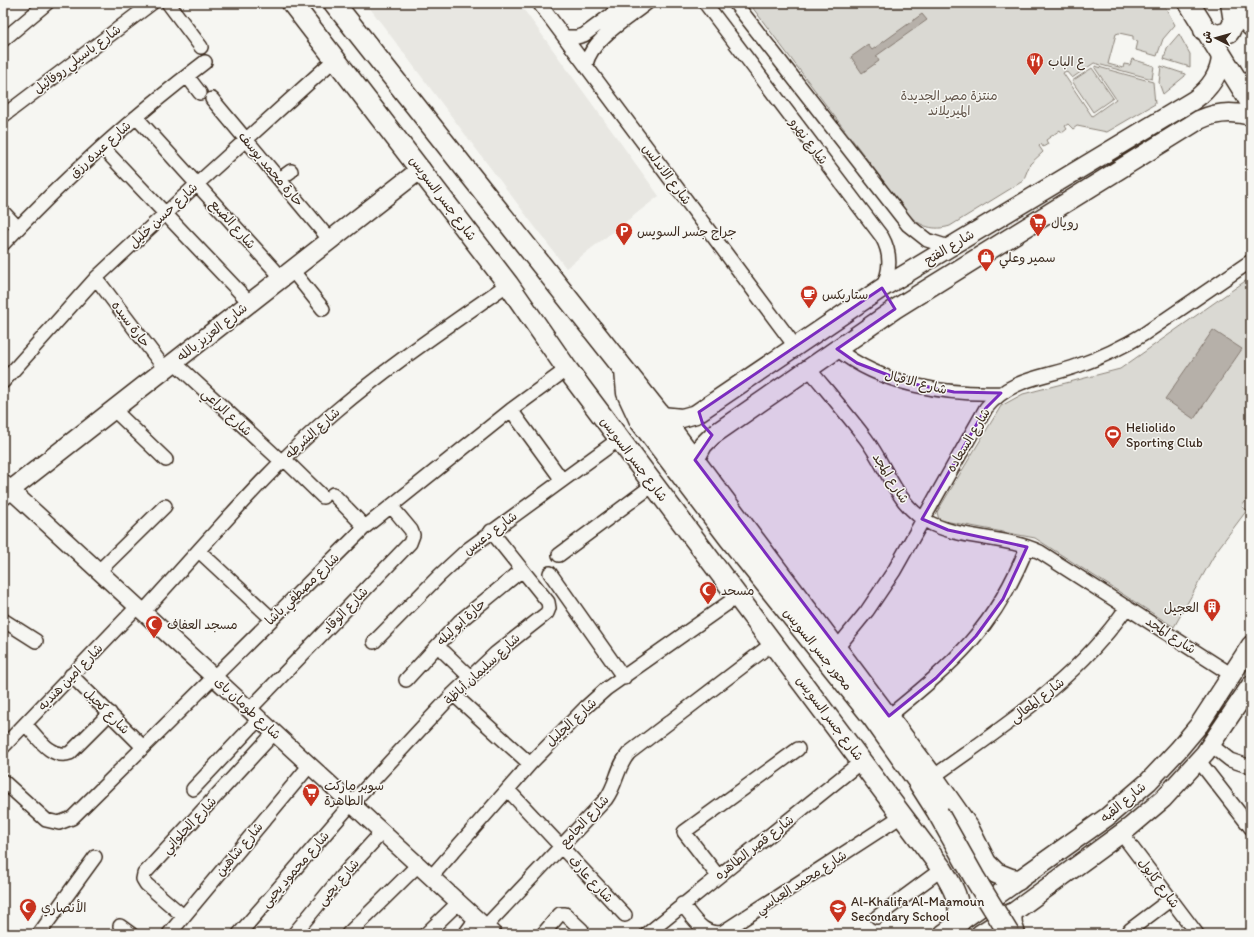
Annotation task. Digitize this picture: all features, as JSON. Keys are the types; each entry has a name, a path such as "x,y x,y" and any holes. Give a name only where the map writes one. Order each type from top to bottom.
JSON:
{"main road":[{"name":"شارع جسر السويس","path":"292,3 334,60 421,169 508,284 567,369 653,485 773,642 942,869 957,894 959,906 951,928"},
{"path":"334,3 695,460 889,716 968,827 986,863 996,873 1018,880"},
{"path":"1189,3 1204,30 1251,103"},
{"path":"1204,30 1214,35 1222,35 1229,32 1234,22 1233,3"},
{"path":"1233,3 1251,26"},
{"name":"شارع الفتح","path":"661,416 682,418 699,412 882,288 1194,100 1203,93 1213,81 1218,71 1221,56"},
{"path":"1194,100 1201,105 1206,117"},
{"name":"شارع الفتح","path":"695,460 703,445 713,435 895,310 1206,117 1228,113 1251,116"},
{"name":"شارع العزيز بالله","path":"5,489 113,409 421,169"},
{"path":"882,288 895,310"},
{"name":"محور جسر السويس","path":"625,371 627,393 640,422 729,538 873,718 917,780 933,815 994,934"},
{"name":"محور جسر السويس","path":"599,412 614,416 631,429 865,726 909,786 933,815 1009,934"},
{"path":"699,412 703,425 713,435"},
{"name":"شارع القبه","path":"951,928 1107,817 1148,782 1195,729 1251,645"},
{"name":"شارع القبه","path":"980,934 1011,914 1121,833 1162,799 1199,761 1251,686"},
{"path":"942,869 957,875 968,872 978,860 979,849"},
{"path":"1011,914 1015,934"}],"street":[{"name":"شارع باسيلي روفائيل","path":"3,116 152,3"},
{"path":"168,3 201,46"},
{"name":"شارع الاندلس","path":"539,3 795,346"},
{"path":"565,37 577,37 587,33 627,3"},
{"path":"586,64 589,53 596,44 648,3"},
{"name":"شارع نهرو","path":"705,3 882,237 887,250 889,265 888,274 882,288"},
{"name":"شارع نهرو","path":"735,3 908,225 922,238 950,247"},
{"path":"3,40 43,4"},
{"name":"شارع حسن خليل","path":"3,382 96,278 334,60"},
{"name":"شارع عبده رزق","path":"3,244 102,147 136,117 205,62"},
{"name":"حارة محمد يوسف","path":"187,76 247,139 330,240"},
{"name":"شارع الضبع","path":"136,117 197,184 324,309"},
{"path":"102,147 250,303"},
{"path":"280,179 291,171"},
{"path":"3,212 18,228"},
{"name":"شارع السعاده","path":"837,648 884,586 986,408 1000,393 1020,382 1076,366 1125,345 1144,334 1251,261"},
{"name":"حارة سيده","path":"96,278 169,365"},
{"name":"شارع الشرطه","path":"140,609 199,551 282,460 335,412 380,375 508,284"},
{"name":"شارع الاقبال","path":"837,349 857,363 909,383 954,392 1000,393"},
{"name":"شارع الراعي","path":"169,365 282,460 365,527"},
{"name":"شارع مصطفي باشا","path":"3,781 41,816 53,822 59,823 72,818 271,618 365,527 511,410 567,369"},
{"name":"شارع المجد","path":"809,369 866,439 903,501 922,519 948,530 1027,546 1048,556 1232,674"},
{"path":"113,409 166,460"},
{"path":"511,410 562,480"},
{"name":"شارع دعبس","path":"374,642 449,567 491,531 620,439"},
{"path":"559,554 653,485"},
{"name":"شارع طومان باى","path":"5,489 99,571 484,926"},
{"path":"99,571 165,506"},
{"name":"شارع الوقاد","path":"193,789 254,714 410,543 413,535 411,530 391,506"},
{"name":"شارع سليمان أباظة","path":"351,804 470,677 496,653 545,616 549,611 548,602 491,531"},
{"path":"889,716 936,678 976,636 1003,599 1027,546"},
{"path":"199,551 271,618"},
{"name":"حارة ابو ليله","path":"406,680 460,621 522,570"},
{"path":"550,573 624,678"},
{"name":"شارع الجليل","path":"431,877 530,764 586,707 606,689 624,678 738,596"},
{"name":"شارع المعالى","path":"933,777 1058,685 1095,649 1127,607"},
{"name":"شارع امين هنديه","path":"3,747 71,675 140,609"},
{"path":"3,620 36,640"},
{"name":"شارع الجامع","path":"484,926 609,794 621,764 629,753 773,642"},
{"path":"444,652 470,677"},
{"name":"شارع كحيل","path":"71,675 143,747"},
{"path":"453,694 530,764"},
{"path":"25,724 54,753 65,755 70,753 110,713"},
{"name":"شارع الحلواني","path":"182,915 146,884 143,879 144,874 274,733"},
{"path":"1211,745 1230,760 1251,767"},
{"path":"718,876 684,832 798,749"},
{"name":"شارع قصر الطاهره","path":"647,934 682,904 862,761"},
{"path":"1199,761 1251,828"},
{"name":"شارع شاهين","path":"169,934 182,915 310,765"},
{"name":"شارع عارف","path":"508,790 625,915"},
{"name":"شارع محمود يحيى","path":"238,934 351,804"},
{"name":"شارع محمد العباسي","path":"682,904 705,931 714,933 723,932 903,815"},
{"name":"شارع يحيى","path":"294,934 341,877 382,832"},
{"name":"شارع كابول","path":"1121,833 1197,934"},
{"path":"39,934 96,857"},
{"path":"348,934 418,865"},
{"path":"877,917 942,869"},
{"path":"1130,930 1171,899"},
{"path":"426,934 458,903"},
{"path":"543,934 560,914 565,914 582,930"},
{"path":"465,934 484,926"}],"highlighted area":[{"path":"882,288 895,309 837,349 857,363 909,383 954,392 1001,393 986,408 922,519 948,530 1027,547 1003,599 976,636 936,678 889,716 695,460 712,435 703,425 699,412"}],"shaded area":[{"path":"366,3 519,3 659,196 566,268"},
{"path":"922,14 927,20 876,56 879,61 862,73 851,57 868,45 872,50"},
{"path":"1213,330 1242,349 1194,419 1165,399"}],"green space":[{"name":"منتزة مصر الجديدة الميريلاند","path":"749,3 1163,3 1175,25 1163,39 1157,56 1136,50 1138,41 1133,40 1133,36 1119,33 1116,34 1108,64 1123,68 1124,64 1130,65 1132,59 1154,66 1152,79 1094,63 1072,78 1066,71 1063,73 1092,116 1116,99 1095,66 1153,82 1155,104 1107,132 1077,126 1073,129 1068,124 1065,126 1067,129 1062,133 1060,130 1046,140 1048,144 1043,147 1041,144 1039,146 1043,152 1030,164 1023,181 950,226 933,228 923,225 909,215"},
{"path":"1179,34 1190,54 1190,67 1164,59 1167,48"},
{"path":"1161,66 1185,74 1185,76 1163,94 1159,83"},
{"path":"1092,68 1113,98 1093,112 1072,81"},
{"name":"Heliolido Sporting Club","path":"1251,277 1251,491 1242,507 1247,510 1217,550 1174,627 1035,538 939,520 937,512 1001,406 1023,394 1120,369"}],"place":[{"name":"ع الباب","path":"1035,76"},
{"name":"رويال","path":"1038,237"},
{"name":"جراج جسر السويس","path":"624,246"},
{"name":"سمير وعلي","path":"986,272"},
{"name":"ستاربكس","path":"809,309"},
{"name":"Heliolido Sporting Club","path":"1113,449"},
{"name":"مسحد","path":"708,605"},
{"name":"العجيل","path":"1212,622"},
{"name":"مسجد العفاف","path":"154,639"},
{"name":"سوبر ماركت الطاهرة","path":"311,807"},
{"name":"الأنصاري","path":"28,922"},
{"name":"Al-Khalifa Al-Maamoun Secondary School","path":"838,923"}]}
